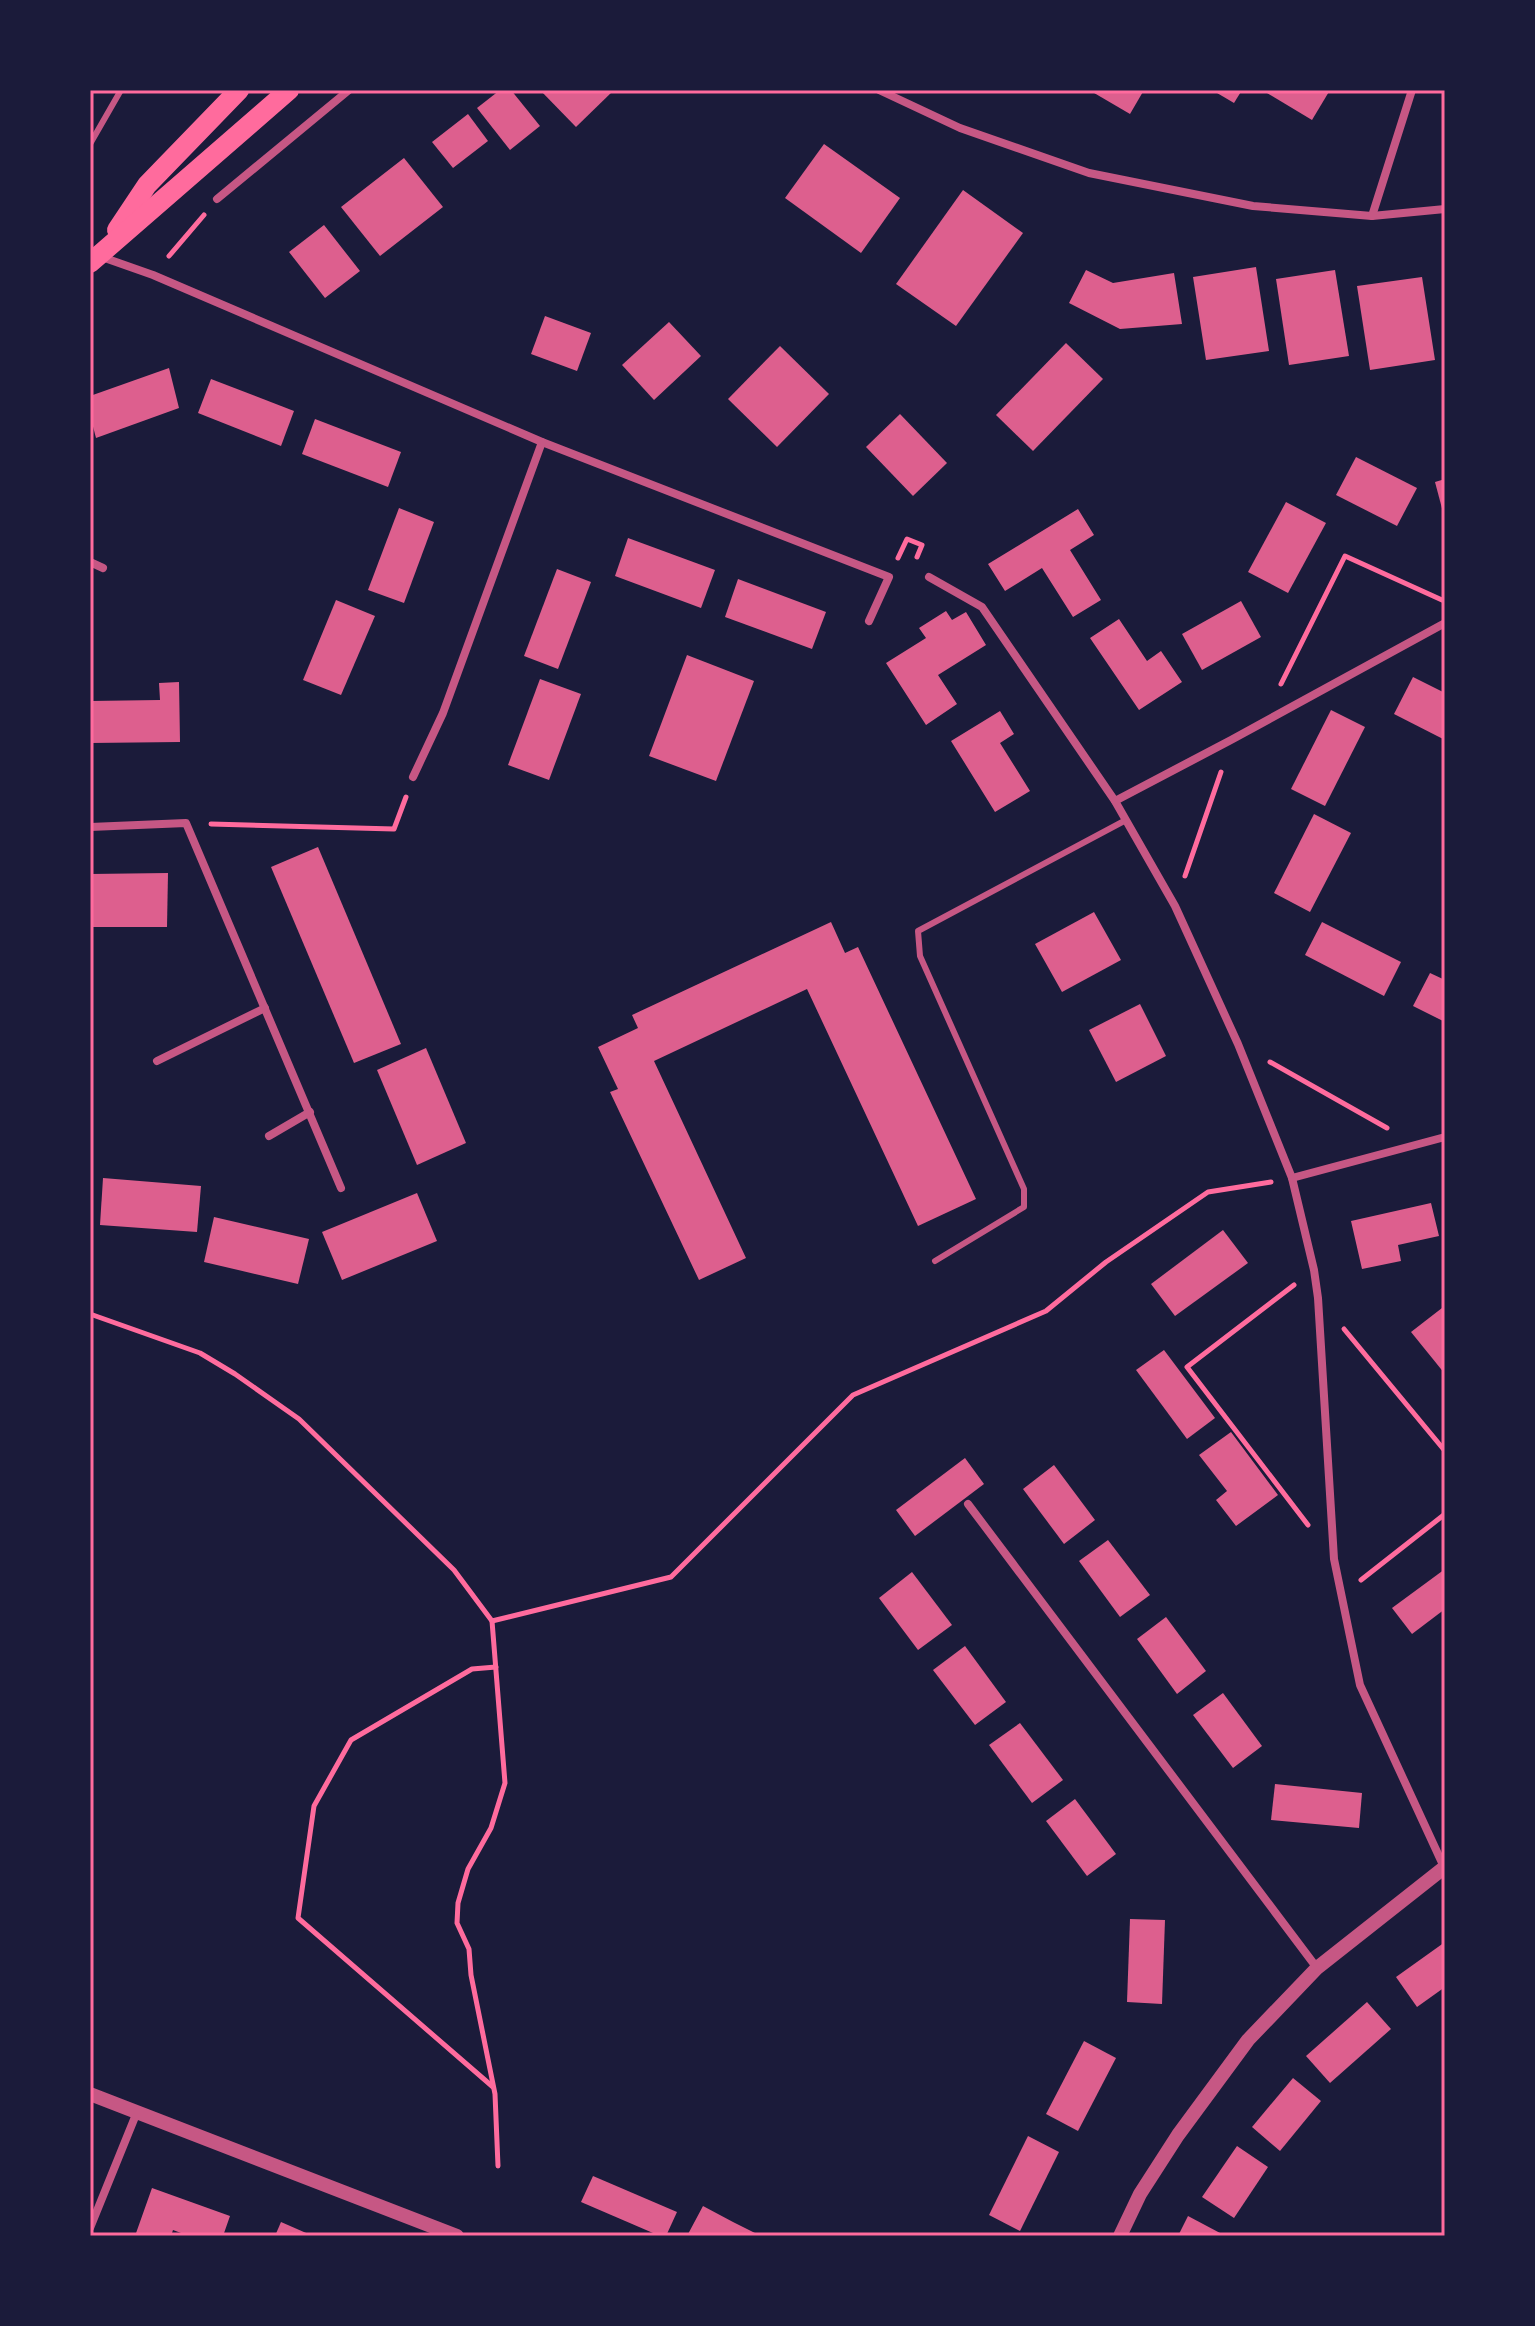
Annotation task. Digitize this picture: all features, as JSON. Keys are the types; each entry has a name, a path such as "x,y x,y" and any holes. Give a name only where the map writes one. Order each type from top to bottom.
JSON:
{"main road":[{"path":"94,260 147,185 239,90"},
{"path":"94,260 289,90"}],"street":[{"path":"217,199 349,90"},
{"path":"879,90 960,128 1089,173 1253,206 1372,216 1445,209"},
{"path":"1372,216 1412,90"},
{"path":"94,260 153,275 542,442 889,577 869,621"},
{"path":"413,777 443,713 542,442"},
{"path":"90,562 103,568"},
{"path":"929,577 982,607 1115,801 1175,906 1238,1044 1292,1178 1318,1298 1334,1559 1340,1596 1360,1685 1445,1867 1317,1968 1239,2051 1163,2158 1140,2194 1120,2236"},
{"path":"1115,801 1445,623"},
{"path":"90,827 186,823 341,1188"},
{"path":"157,1061 265,1008"},
{"path":"269,1136 310,1112"},
{"path":"1292,1178 1445,1137"},
{"path":"968,1504 1317,1968"},
{"path":"90,2094 457,2236"},
{"path":"90,2228 137,2112"}],"lane":[{"path":"90,144 121,90"},
{"path":"935,1261 1024,1207 1024,1189 920,956 918,931 1126,820"}],"path":[{"path":"153,275 217,199"},
{"path":"889,577 907,539 922,545 912,569 929,577"},
{"path":"1260,724 1345,556 1445,601"},
{"path":"1175,906 1231,740"},
{"path":"186,823 394,829 413,777"},
{"path":"1238,1044 1415,1145"},
{"path":"492,1621 671,1577 853,1395 1046,1311 1106,1262 1208,1192 1292,1178"},
{"path":"1314,1270 1187,1367 1334,1559"},
{"path":"1318,1298 1445,1451"},
{"path":"90,1314 200,1353 299,1419 454,1570 492,1621 505,1783 491,1828 468,1869 458,1903 457,1923 472,1959 471,1975 493,2087 498,2166"},
{"path":"1340,1596 1445,1514"},
{"path":"493,2087 298,1918 314,1806 351,1740 472,1669 496,1667"}],"building":[{"path":"500,90 511,90 540,126 510,150 477,108"},
{"path":"540,90 614,90 576,127"},
{"path":"1089,90 1144,90 1130,114"},
{"path":"1212,90 1242,90 1234,103"},
{"path":"1262,90 1330,90 1312,120"},
{"path":"468,114 488,141 453,168 432,142"},
{"path":"824,144 900,198 861,253 785,198"},
{"path":"404,158 443,207 380,256 341,207"},
{"path":"963,190 1023,233 956,326 896,284"},
{"path":"324,225 360,271 325,298 289,252"},
{"path":"1256,267 1269,351 1206,360 1193,277"},
{"path":"1086,270 1113,283 1174,273 1182,324 1120,329 1069,303"},
{"path":"1335,270 1349,356 1289,365 1276,279"},
{"path":"1422,277 1435,360 1370,370 1357,286"},
{"path":"545,316 591,333 577,371 531,354"},
{"path":"669,322 701,356 654,400 622,365"},
{"path":"1066,343 1103,379 1033,451 996,415"},
{"path":"780,346 829,394 777,447 728,399"},
{"path":"169,368 179,408 96,438 90,415 90,396"},
{"path":"211,379 294,411 281,446 198,413"},
{"path":"900,414 947,463 913,496 866,447"},
{"path":"315,419 401,452 388,487 302,454"},
{"path":"1356,457 1417,488 1397,526 1336,495"},
{"path":"1445,479 1445,516 1444,516 1435,482"},
{"path":"1286,502 1326,523 1288,593 1248,572"},
{"path":"399,508 434,522 404,603 368,590"},
{"path":"1078,509 1094,535 1070,550 1101,600 1073,617 1042,568 1005,591 988,564"},
{"path":"628,538 715,570 701,608 615,576"},
{"path":"557,569 591,582 558,669 524,656"},
{"path":"738,579 826,612 812,649 725,617"},
{"path":"336,600 375,616 341,695 303,680"},
{"path":"1241,601 1261,637 1202,670 1182,634"},
{"path":"946,611 952,620 966,612 986,645 938,675 957,704 926,725 886,663 926,638 919,628"},
{"path":"1119,619 1147,661 1161,651 1182,682 1139,710 1090,638"},
{"path":"687,655 754,681 716,781 649,756"},
{"path":"1413,677 1445,693 1445,740 1394,714"},
{"path":"540,679 581,694 549,780 508,765"},
{"path":"179,682 180,742 90,743 90,701 160,700 159,683"},
{"path":"1331,710 1365,727 1325,806 1291,789"},
{"path":"1000,711 1014,734 1000,743 1030,791 995,812 951,741"},
{"path":"1314,814 1351,833 1310,912 1274,893"},
{"path":"318,847 401,1044 354,1063 271,867"},
{"path":"168,873 167,927 90,927 90,874"},
{"path":"1094,912 1121,960 1062,992 1035,944"},
{"path":"831,922 845,953 858,947 976,1199 918,1226 807,989 654,1061 746,1258 699,1280 610,1092 618,1089 598,1047 638,1028 632,1015"},
{"path":"1322,922 1401,962 1384,996 1305,955"},
{"path":"1430,973 1445,980 1445,1022 1413,1006"},
{"path":"1140,1004 1166,1056 1116,1082 1089,1030"},
{"path":"426,1048 466,1143 417,1165 377,1070"},
{"path":"103,1178 201,1186 197,1232 100,1225"},
{"path":"417,1193 437,1241 342,1280 322,1232"},
{"path":"1431,1203 1439,1236 1398,1245 1401,1261 1362,1269 1351,1221"},
{"path":"214,1217 309,1239 298,1284 204,1262"},
{"path":"1223,1230 1248,1263 1175,1316 1151,1284"},
{"path":"1442,1308 1445,1312 1445,1374 1411,1332"},
{"path":"1164,1350 1215,1418 1187,1439 1136,1370"},
{"path":"1231,1432 1278,1495 1236,1526 1216,1500 1227,1491 1199,1455"},
{"path":"965,1458 984,1484 915,1536 896,1510"},
{"path":"1054,1465 1095,1520 1064,1544 1023,1489"},
{"path":"1108,1540 1150,1595 1120,1617 1079,1561"},
{"path":"1445,1569 1445,1609 1412,1634 1392,1608"},
{"path":"912,1572 952,1625 918,1650 879,1598"},
{"path":"1166,1617 1206,1671 1177,1694 1137,1639"},
{"path":"965,1646 1006,1702 975,1725 933,1670"},
{"path":"1223,1693 1262,1746 1233,1768 1193,1715"},
{"path":"1020,1723 1063,1780 1032,1803 989,1745"},
{"path":"1275,1784 1362,1793 1359,1828 1271,1820"},
{"path":"1075,1799 1116,1854 1087,1876 1046,1821"},
{"path":"1130,1919 1165,1920 1162,2004 1127,2002"},
{"path":"1445,1942 1445,1987 1417,2007 1396,1977"},
{"path":"1367,2002 1391,2029 1330,2083 1306,2056"},
{"path":"1084,2041 1116,2058 1078,2131 1046,2114"},
{"path":"1293,2078 1321,2101 1280,2151 1252,2127"},
{"path":"1028,2136 1059,2152 1020,2231 989,2215"},
{"path":"1237,2146 1268,2167 1234,2218 1202,2197"},
{"path":"593,2176 677,2212 666,2236 581,2202"},
{"path":"152,2188 230,2216 223,2236 189,2236 173,2230 171,2236 135,2236"},
{"path":"703,2206 733,2222 761,2236 687,2236"},
{"path":"1188,2216 1220,2233 1219,2236 1178,2236"},
{"path":"281,2222 313,2236 275,2236"}]}
